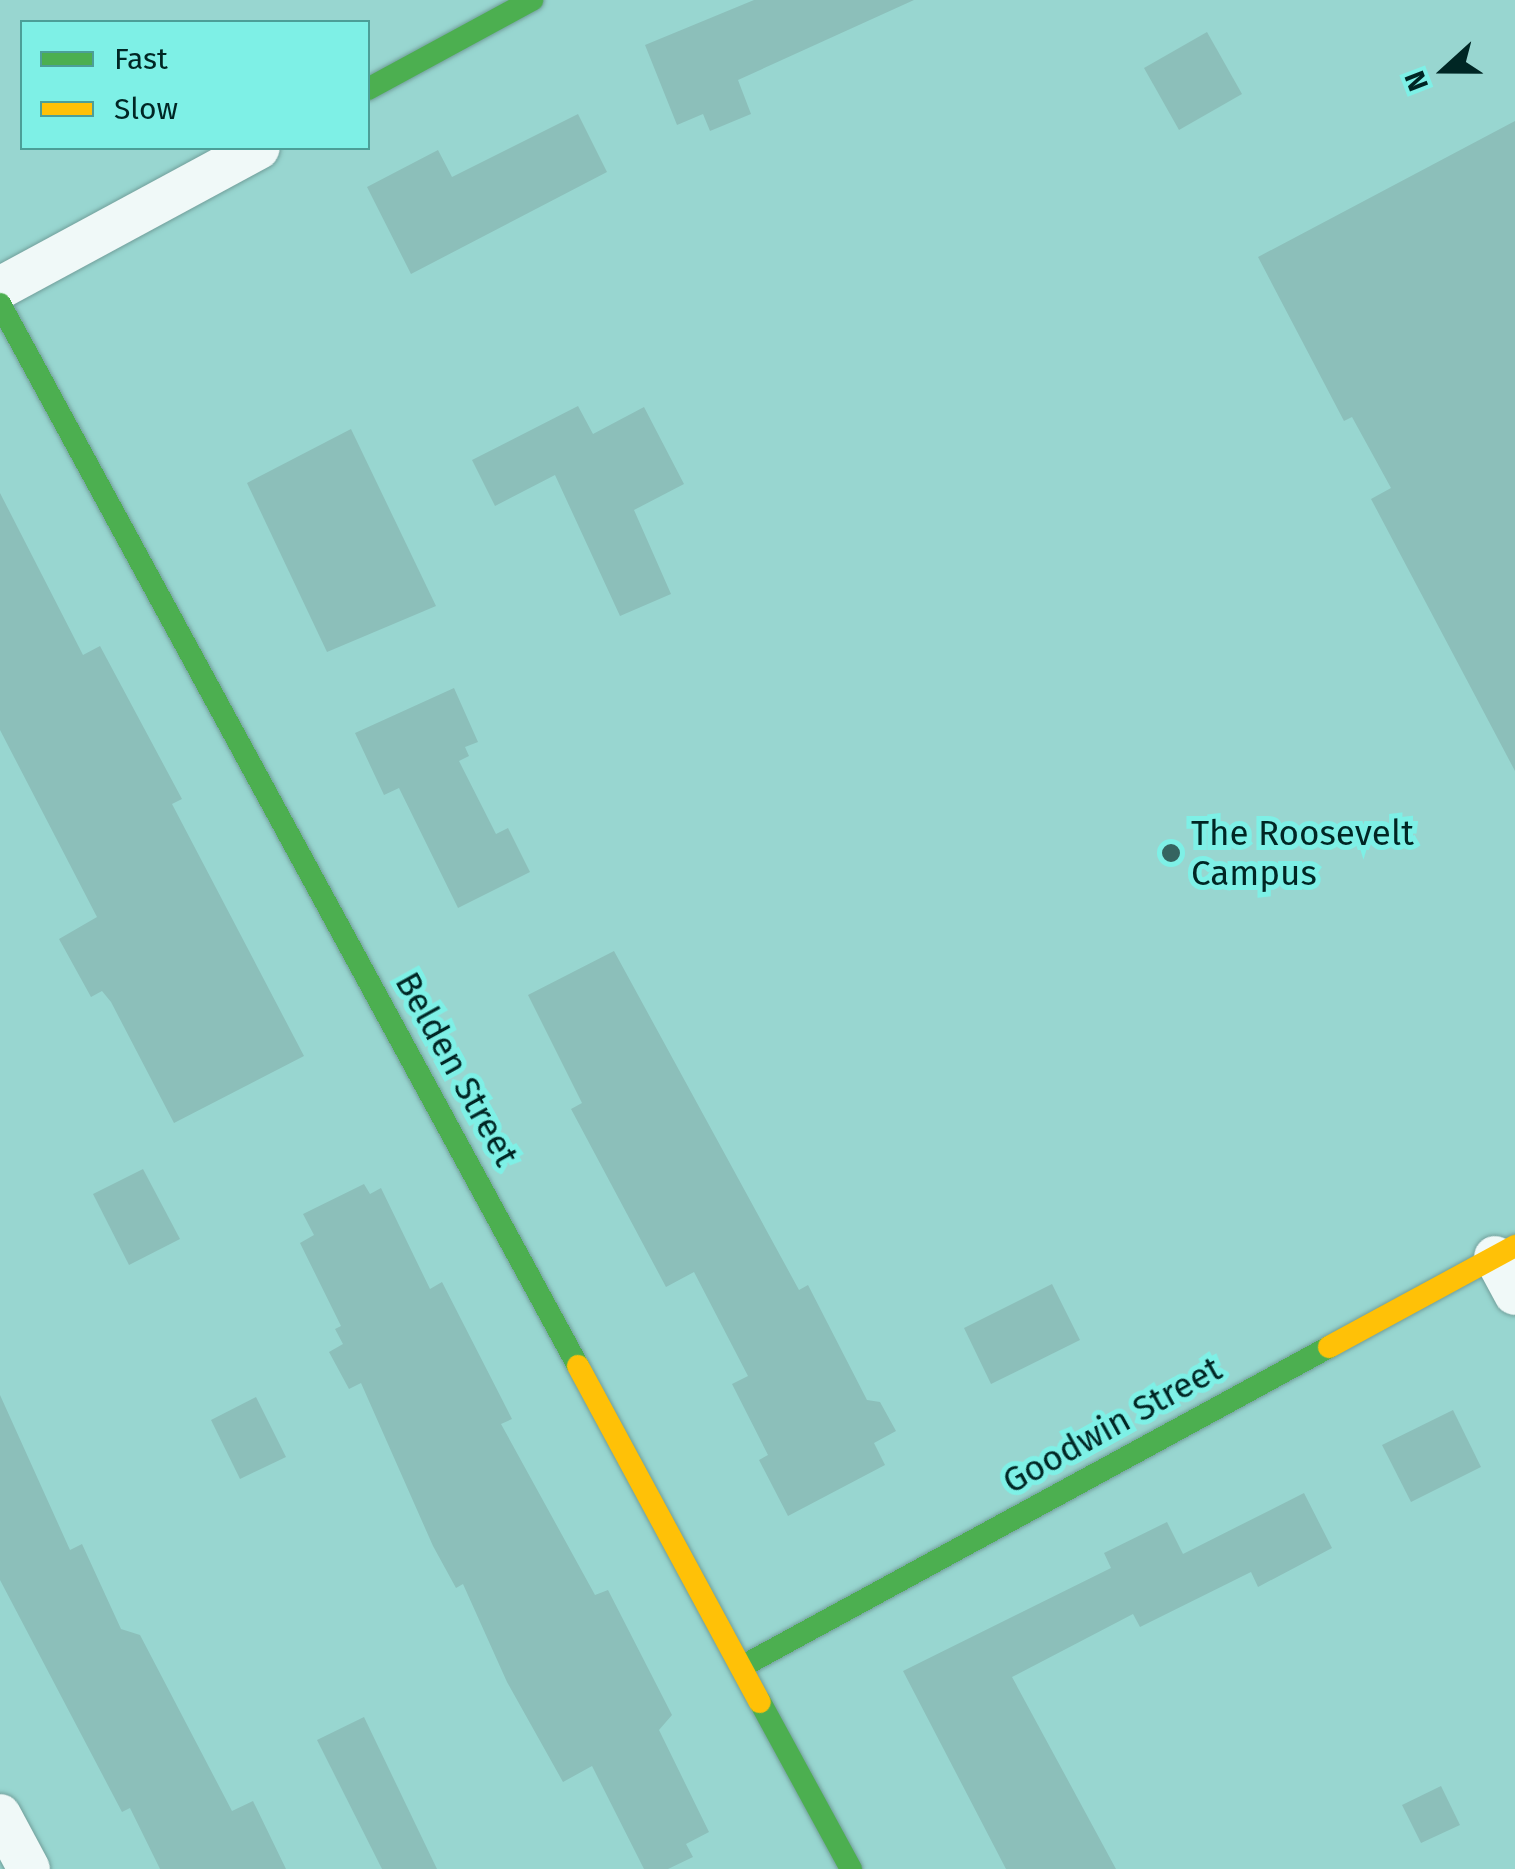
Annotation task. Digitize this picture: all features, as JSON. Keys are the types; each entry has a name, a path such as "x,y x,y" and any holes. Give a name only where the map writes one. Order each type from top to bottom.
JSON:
{"street":[{"path":"370,88 532,0"},
{"path":"0,288 255,150"},
{"name":"Belden Street","path":"0,304 851,1869"},
{"path":"1505,1251 1515,1294"},
{"name":"Goodwin Street","path":"742,1666 1505,1251"},
{"path":"0,1815 30,1869"}],"building":[{"path":"754,0 914,0 738,80 751,114 710,131 703,114 677,125 645,45"},
{"path":"1207,32 1242,94 1179,130 1144,68"},
{"path":"578,114 607,172 411,274 367,187 438,150 452,177"},
{"path":"1515,121 1515,771 1371,499 1391,488 1352,417 1344,421 1258,257"},
{"path":"578,406 593,434 644,407 684,484 634,510 671,594 620,616 555,475 495,506 472,460"},
{"path":"351,429 436,606 327,652 247,483"},
{"path":"0,493 83,655 100,646 182,799 172,804 304,1056 174,1123 111,1002 102,991 91,997 59,939 97,917 0,730"},
{"path":"454,688 478,742 465,747 469,756 459,761 496,834 508,828 530,872 458,908 399,788 384,795 355,733"},
{"path":"614,951 799,1290 808,1285 867,1400 880,1402 896,1431 874,1443 885,1465 788,1516 759,1460 768,1455 732,1384 748,1376 694,1272 666,1287 571,1109 582,1103 528,995"},
{"path":"143,1169 180,1239 129,1265 93,1194"},
{"path":"364,1184 370,1194 381,1188 430,1289 442,1282 512,1419 501,1424 595,1595 608,1590 672,1715 659,1730 709,1832 686,1844 693,1857 668,1869 644,1869 592,1766 563,1782 507,1682 463,1584 456,1588 433,1546 361,1383 349,1389 329,1352 343,1344 335,1329 341,1326 300,1243 314,1235 303,1214"},
{"path":"1052,1284 1080,1340 991,1384 964,1328"},
{"path":"0,1395 70,1550 82,1544 121,1629 140,1635 232,1811 253,1801 286,1869 160,1869 130,1808 122,1812 0,1580"},
{"path":"256,1397 286,1457 240,1479 211,1420"},
{"path":"1453,1410 1481,1467 1411,1502 1382,1445"},
{"path":"1304,1493 1332,1548 1258,1587 1251,1572 1140,1627 1133,1614 1012,1677 1116,1869 1006,1869 903,1671 1111,1568 1104,1553 1167,1522 1183,1554"},
{"path":"364,1717 437,1869 382,1869 317,1740"},
{"path":"1441,1786 1460,1825 1421,1843 1402,1805"}],"traffic: fast":[{"path":"370,88 532,0"},
{"path":"0,304 578,1366"},
{"path":"743,1666 1329,1347"},
{"path":"760,1702 851,1869"}],"traffic: slow":[{"path":"1329,1347 1515,1246"},
{"path":"578,1366 760,1702"}],"place":[{"name":"The Roosevelt Campus","path":"1171,853"}]}
